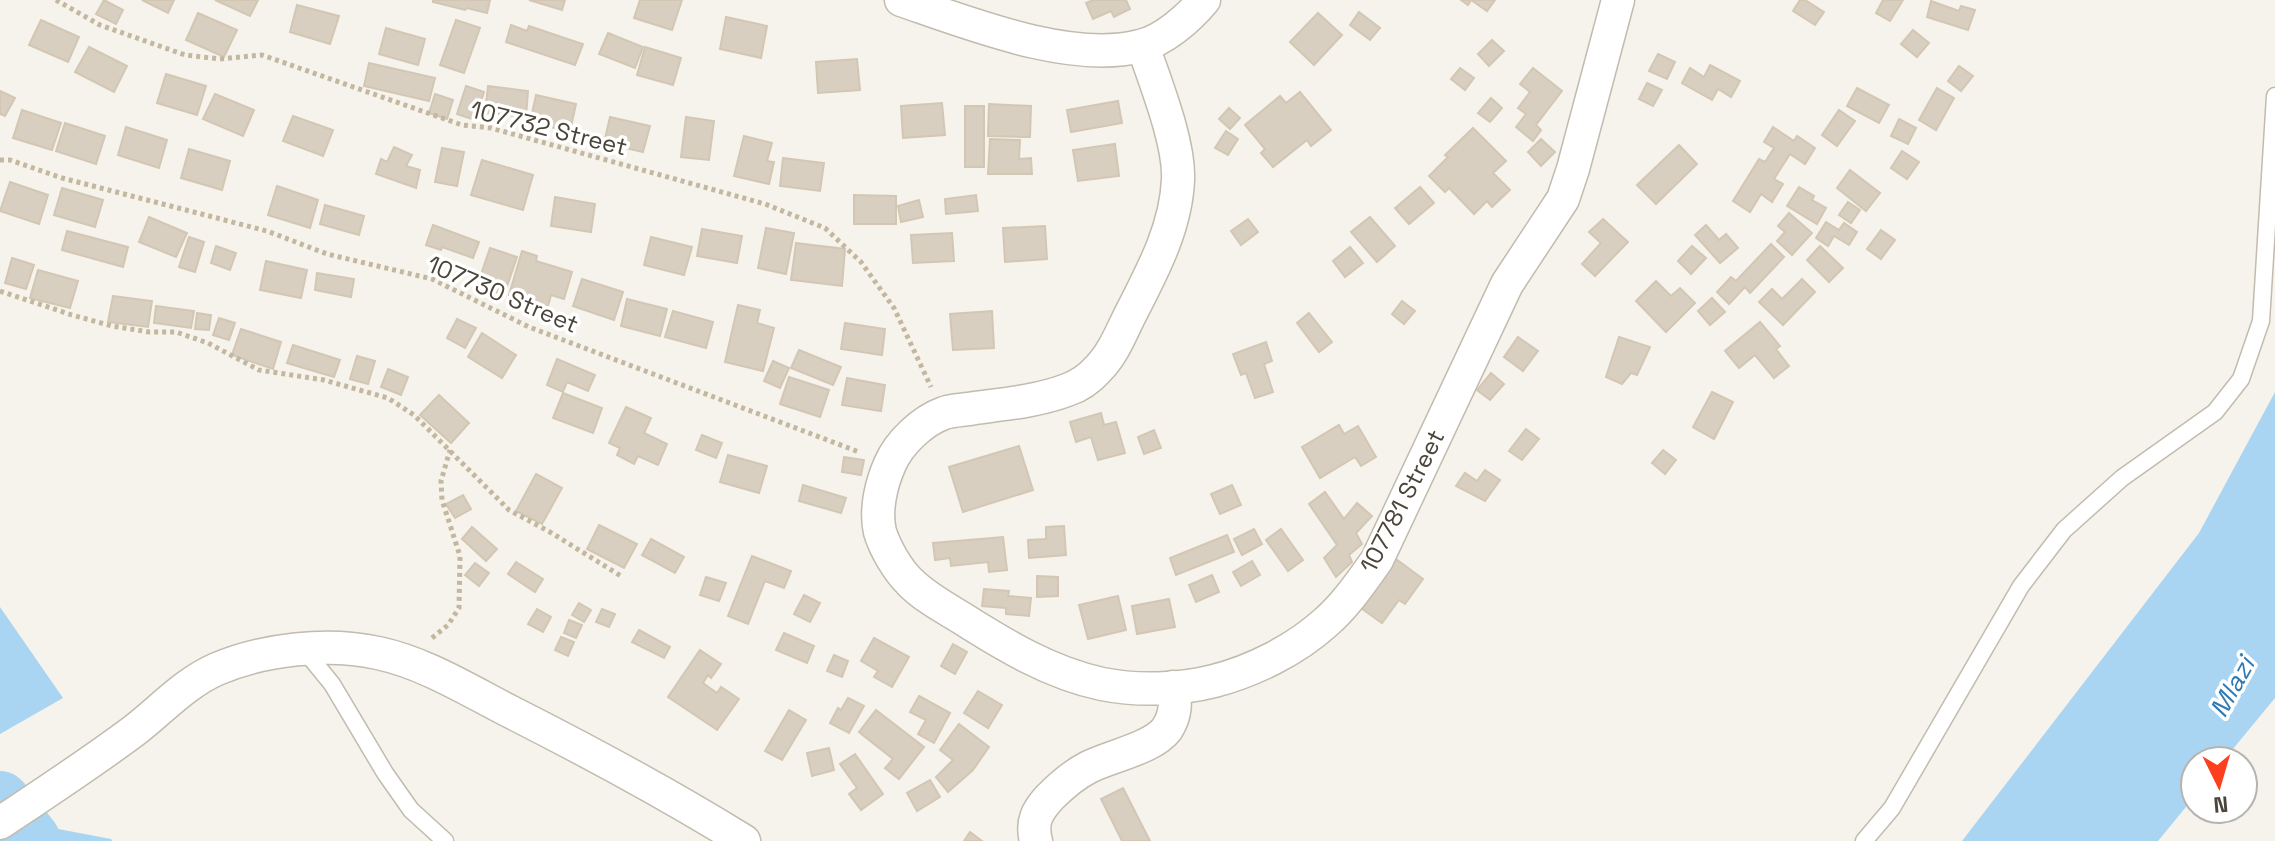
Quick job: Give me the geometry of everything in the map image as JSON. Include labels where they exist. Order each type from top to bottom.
[{"type":"street","points":[[901,0],[976,25],[1100,52],[1143,46],[1195,11],[1204,0]]},
{"type":"street","name":"107781 Street","points":[[1143,46],[1164,112],[1179,177],[1173,219],[1112,351],[1082,383],[1067,390],[1019,402],[944,413],[914,433],[890,463],[878,505],[881,534],[910,582],[1002,644],[1035,660],[1103,684],[1135,688],[1217,681],[1256,667],[1325,624],[1377,560],[1507,284],[1563,199],[1618,0]]},
{"type":"street","points":[[0,823],[94,760],[156,714],[193,681],[238,661],[305,651],[347,649],[406,660],[608,761],[744,841]]},
{"type":"street","points":[[1036,841],[1034,820],[1038,811],[1061,786],[1090,766],[1148,742],[1167,728],[1176,709],[1173,687]]},
{"type":"lane","points":[[1864,841],[1892,808],[2021,586],[2064,530],[2122,478],[2215,412],[2241,379],[2261,321],[2275,96]]},
{"type":"lane","points":[[305,651],[332,684],[411,810],[445,841]]},
{"type":"path","name":"107732 Street","points":[[56,0],[100,25],[185,55],[220,59],[262,55],[462,125],[491,128],[750,200],[825,228],[861,262],[894,308],[944,413]]},
{"type":"path","name":"107730 Street","points":[[0,160],[10,160],[62,178],[267,231],[327,254],[432,279],[529,327],[890,463]]},
{"type":"path","points":[[0,291],[112,326],[149,332],[176,332],[208,343],[259,370],[324,380],[388,398],[414,415],[509,510],[621,576]]},
{"type":"path","points":[[406,660],[448,625],[459,608],[460,556],[442,500],[441,481],[450,450]]},
{"type":"water","points":[[2275,392],[2275,698],[2236,745],[2179,745],[2179,815],[2158,841],[1962,841],[2199,533]]},
{"type":"water","points":[[0,607],[63,698],[0,734]]},
{"type":"water","points":[[37,825],[111,839],[112,841],[20,841]]},
{"type":"building","points":[[104,0],[123,10],[116,24],[96,14]]},
{"type":"building","points":[[142,0],[174,0],[168,13]]},
{"type":"building","points":[[215,0],[258,0],[250,16]]},
{"type":"building","points":[[433,0],[490,0],[487,13]]},
{"type":"building","points":[[529,0],[565,0],[562,10]]},
{"type":"building","points":[[640,0],[682,0],[672,30],[634,18]]},
{"type":"building","points":[[1093,0],[1126,0],[1130,9],[1114,17],[1111,11],[1093,19],[1086,3]]},
{"type":"building","points":[[1471,0],[1495,0],[1487,11]]},
{"type":"building","points":[[1800,0],[1824,12],[1815,25],[1793,11]]},
{"type":"building","points":[[1883,0],[1903,0],[1890,21],[1876,13]]},
{"type":"building","points":[[1931,1],[1959,11],[1961,6],[1975,10],[1968,30],[1927,17]]},
{"type":"building","points":[[297,5],[339,16],[330,44],[290,32]]},
{"type":"building","points":[[1359,12],[1380,28],[1370,40],[1350,25]]},
{"type":"building","points":[[198,13],[237,30],[224,57],[186,40]]},
{"type":"building","points":[[1318,13],[1342,35],[1314,65],[1290,42]]},
{"type":"building","points":[[726,17],[767,26],[761,58],[720,49]]},
{"type":"building","points":[[41,20],[79,37],[68,62],[29,45]]},
{"type":"building","points":[[456,20],[480,28],[464,73],[440,65]]},
{"type":"building","points":[[511,25],[527,31],[529,26],[583,44],[575,65],[506,42]]},
{"type":"building","points":[[386,28],[425,39],[418,65],[379,54]]},
{"type":"building","points":[[1913,30],[1929,43],[1917,57],[1901,44]]},
{"type":"building","points":[[608,33],[643,47],[635,68],[599,54]]},
{"type":"building","points":[[1492,40],[1504,51],[1489,66],[1478,54]]},
{"type":"building","points":[[89,47],[127,66],[114,92],[75,72]]},
{"type":"building","points":[[645,47],[681,58],[673,85],[637,75]]},
{"type":"building","points":[[1658,54],[1675,62],[1667,79],[1649,71]]},
{"type":"building","points":[[857,59],[860,90],[818,93],[816,62]]},
{"type":"building","points":[[369,63],[435,78],[429,101],[364,86]]},
{"type":"building","points":[[1710,65],[1740,81],[1731,97],[1718,89],[1712,100],[1682,83],[1690,68],[1704,77]]},
{"type":"building","points":[[1959,66],[1973,76],[1961,91],[1948,81]]},
{"type":"building","points":[[1460,68],[1474,78],[1465,90],[1451,79]]},
{"type":"building","points":[[1533,68],[1562,91],[1536,125],[1541,130],[1533,141],[1516,127],[1526,114],[1518,108],[1530,92],[1520,84]]},
{"type":"building","points":[[166,74],[206,86],[197,115],[157,103]]},
{"type":"building","points":[[1647,83],[1662,90],[1653,106],[1639,99]]},
{"type":"building","points":[[466,86],[484,92],[475,120],[457,114]]},
{"type":"building","points":[[488,86],[528,91],[526,117],[485,113]]},
{"type":"building","points":[[1857,88],[1889,105],[1879,123],[1847,106]]},
{"type":"building","points":[[1937,88],[1954,98],[1936,130],[1919,120]]},
{"type":"building","points":[[0,91],[15,98],[5,116],[0,114]]},
{"type":"building","points":[[1300,92],[1331,130],[1311,146],[1307,140],[1273,167],[1261,153],[1265,149],[1245,125],[1280,96],[1286,103]]},
{"type":"building","points":[[215,94],[254,110],[243,136],[203,119]]},
{"type":"building","points":[[435,94],[453,100],[447,119],[429,113]]},
{"type":"building","points":[[536,95],[576,104],[570,131],[530,123]]},
{"type":"building","points":[[1491,98],[1502,108],[1490,122],[1478,113]]},
{"type":"building","points":[[1118,101],[1122,123],[1071,132],[1067,110]]},
{"type":"building","points":[[942,103],[945,135],[903,138],[901,106]]},
{"type":"building","points":[[989,104],[1031,106],[1030,137],[988,136]]},
{"type":"building","points":[[965,106],[984,106],[984,167],[965,167]]},
{"type":"building","points":[[1229,108],[1240,118],[1230,129],[1219,119]]},
{"type":"building","points":[[22,110],[61,123],[52,150],[13,138]]},
{"type":"building","points":[[1839,110],[1855,121],[1837,146],[1822,135]]},
{"type":"building","points":[[293,116],[333,130],[323,156],[283,141]]},
{"type":"building","points":[[610,117],[650,126],[643,152],[604,143]]},
{"type":"building","points":[[686,117],[714,121],[709,160],[681,157]]},
{"type":"building","points":[[1899,119],[1916,128],[1908,144],[1891,136]]},
{"type":"building","points":[[65,123],[105,136],[96,164],[56,151]]},
{"type":"building","points":[[126,127],[167,140],[159,168],[118,155]]},
{"type":"building","points":[[1773,127],[1794,141],[1797,136],[1815,148],[1805,164],[1790,154],[1774,179],[1783,184],[1772,202],[1761,194],[1750,212],[1733,201],[1759,159],[1765,162],[1774,148],[1764,142]]},
{"type":"building","points":[[1473,128],[1506,161],[1493,173],[1510,190],[1492,207],[1487,201],[1474,214],[1449,188],[1445,192],[1429,176]]},
{"type":"building","points":[[1226,131],[1238,139],[1228,155],[1215,148]]},
{"type":"building","points":[[744,136],[772,143],[767,161],[774,162],[769,184],[734,176]]},
{"type":"building","points":[[990,139],[1020,140],[1019,159],[1031,158],[1032,174],[988,174]]},
{"type":"building","points":[[1541,139],[1555,152],[1541,166],[1528,152]]},
{"type":"building","points":[[1115,144],[1119,176],[1078,181],[1073,150]]},
{"type":"building","points":[[1679,145],[1697,164],[1656,204],[1637,185]]},
{"type":"building","points":[[394,147],[412,155],[406,166],[420,170],[416,188],[376,174],[381,159],[387,162]]},
{"type":"building","points":[[442,148],[464,152],[457,186],[435,182]]},
{"type":"building","points":[[189,149],[230,161],[222,190],[181,178]]},
{"type":"building","points":[[1902,151],[1919,162],[1907,179],[1891,168]]},
{"type":"building","points":[[783,158],[824,163],[820,191],[780,186]]},
{"type":"building","points":[[482,160],[533,175],[523,210],[471,195]]},
{"type":"building","points":[[1850,170],[1880,193],[1866,211],[1837,188]]},
{"type":"building","points":[[10,182],[48,195],[39,224],[0,211]]},
{"type":"building","points":[[277,186],[318,200],[310,228],[268,215]]},
{"type":"building","points":[[1420,187],[1434,203],[1409,224],[1395,208]]},
{"type":"building","points":[[1799,187],[1826,208],[1817,224],[1787,206]]},
{"type":"building","points":[[62,188],[103,200],[95,227],[54,215]]},
{"type":"building","points":[[854,195],[896,196],[896,224],[854,224]]},
{"type":"building","points":[[976,195],[978,211],[946,214],[945,199]]},
{"type":"building","points":[[555,197],[595,204],[591,232],[551,226]]},
{"type":"building","points":[[919,200],[923,217],[901,222],[898,206]]},
{"type":"building","points":[[1848,202],[1860,210],[1851,223],[1839,215]]},
{"type":"building","points":[[325,205],[364,216],[359,235],[320,224]]},
{"type":"building","points":[[1789,213],[1812,233],[1792,255],[1777,241],[1785,232],[1778,226]]},
{"type":"building","points":[[149,217],[187,233],[176,257],[139,242]]},
{"type":"building","points":[[1370,217],[1395,246],[1377,262],[1351,232]]},
{"type":"building","points":[[1248,219],[1258,232],[1241,245],[1231,231]]},
{"type":"building","points":[[1603,219],[1628,242],[1595,276],[1582,264],[1601,243],[1589,232]]},
{"type":"building","points":[[1826,222],[1839,230],[1844,223],[1857,232],[1849,245],[1834,236],[1828,246],[1816,238]]},
{"type":"building","points":[[433,225],[479,242],[473,258],[426,245]]},
{"type":"building","points":[[1706,225],[1719,240],[1726,234],[1738,248],[1720,263],[1695,235]]},
{"type":"building","points":[[1045,226],[1047,259],[1005,262],[1003,228]]},
{"type":"building","points":[[766,228],[794,233],[786,274],[758,268]]},
{"type":"building","points":[[702,229],[742,236],[737,263],[697,256]]},
{"type":"building","points":[[1881,230],[1895,240],[1881,259],[1867,249]]},
{"type":"building","points":[[67,231],[128,247],[123,267],[62,250]]},
{"type":"building","points":[[952,233],[954,261],[913,263],[911,235]]},
{"type":"building","points":[[189,237],[204,242],[195,272],[179,267]]},
{"type":"building","points":[[651,237],[692,247],[684,275],[644,265]]},
{"type":"building","points":[[796,243],[845,249],[842,286],[791,280]]},
{"type":"building","points":[[1771,244],[1784,257],[1750,293],[1745,287],[1729,304],[1717,292],[1731,277],[1736,281]]},
{"type":"building","points":[[216,246],[236,253],[230,270],[211,263]]},
{"type":"building","points":[[1692,246],[1706,258],[1691,274],[1678,261]]},
{"type":"building","points":[[1820,246],[1843,268],[1829,282],[1807,260]]},
{"type":"building","points":[[1350,247],[1363,263],[1345,277],[1333,261]]},
{"type":"building","points":[[490,248],[517,257],[504,295],[477,286]]},
{"type":"building","points":[[522,251],[537,256],[536,261],[572,272],[564,299],[551,295],[548,306],[509,295]]},
{"type":"building","points":[[12,258],[34,265],[26,289],[5,283]]},
{"type":"building","points":[[266,261],[307,270],[301,298],[260,290]]},
{"type":"building","points":[[38,270],[78,281],[70,308],[30,298]]},
{"type":"building","points":[[317,273],[354,279],[351,297],[315,290]]},
{"type":"building","points":[[582,279],[623,292],[614,320],[573,306]]},
{"type":"building","points":[[1802,279],[1815,292],[1783,325],[1759,302],[1772,289],[1782,299]]},
{"type":"building","points":[[1656,281],[1671,296],[1680,288],[1695,303],[1666,332],[1636,301]]},
{"type":"building","points":[[113,296],[152,301],[148,327],[108,322]]},
{"type":"building","points":[[1712,298],[1725,312],[1710,325],[1698,311]]},
{"type":"building","points":[[627,299],[667,309],[660,336],[621,326]]},
{"type":"building","points":[[1402,301],[1415,311],[1404,324],[1392,314]]},
{"type":"building","points":[[738,305],[760,310],[757,323],[774,328],[763,371],[725,362]]},
{"type":"building","points":[[156,306],[194,311],[191,328],[154,323]]},
{"type":"building","points":[[673,311],[713,322],[706,348],[665,337]]},
{"type":"building","points":[[992,311],[994,348],[953,350],[950,314]]},
{"type":"building","points":[[197,313],[211,315],[209,330],[195,329]]},
{"type":"building","points":[[1309,313],[1332,342],[1319,352],[1297,323]]},
{"type":"building","points":[[219,318],[235,323],[229,340],[213,335]]},
{"type":"building","points":[[457,319],[476,328],[465,348],[447,338]]},
{"type":"building","points":[[1760,322],[1780,346],[1776,349],[1789,366],[1774,378],[1755,355],[1739,368],[1725,351]]},
{"type":"building","points":[[845,323],[885,329],[882,355],[841,349]]},
{"type":"building","points":[[241,329],[281,342],[273,369],[232,355]]},
{"type":"building","points":[[482,333],[516,355],[502,378],[468,357]]},
{"type":"building","points":[[1518,337],[1538,351],[1523,371],[1504,357]]},
{"type":"building","points":[[1619,337],[1650,347],[1637,375],[1631,373],[1622,384],[1606,377]]},
{"type":"building","points":[[1266,342],[1272,361],[1264,364],[1273,392],[1255,398],[1246,373],[1241,375],[1233,354]]},
{"type":"building","points":[[293,345],[340,360],[334,377],[287,363]]},
{"type":"building","points":[[799,350],[841,367],[833,385],[791,368]]},
{"type":"building","points":[[357,356],[375,361],[368,384],[350,379]]},
{"type":"building","points":[[557,359],[595,375],[588,391],[567,382],[563,392],[547,385]]},
{"type":"building","points":[[773,361],[789,368],[780,388],[764,381]]},
{"type":"building","points":[[388,369],[408,377],[401,395],[381,387]]},
{"type":"building","points":[[1491,373],[1504,384],[1490,400],[1477,390]]},
{"type":"building","points":[[789,377],[829,390],[820,417],[780,404]]},
{"type":"building","points":[[847,378],[885,385],[881,411],[842,405]]},
{"type":"building","points":[[1712,392],[1733,402],[1714,439],[1693,427]]},
{"type":"building","points":[[563,393],[602,408],[593,433],[553,418]]},
{"type":"building","points":[[439,395],[469,423],[451,443],[420,415]]},
{"type":"building","points":[[626,407],[651,418],[644,433],[667,444],[658,465],[638,456],[634,464],[617,455],[620,448],[609,443]]},
{"type":"building","points":[[1101,413],[1104,425],[1116,422],[1125,453],[1098,460],[1091,437],[1076,442],[1070,422]]},
{"type":"building","points":[[1339,425],[1344,434],[1358,426],[1376,457],[1361,466],[1355,457],[1320,478],[1302,447]]},
{"type":"building","points":[[1526,429],[1539,439],[1522,460],[1509,451]]},
{"type":"building","points":[[1154,430],[1161,448],[1144,454],[1138,437]]},
{"type":"building","points":[[702,435],[722,443],[716,458],[696,450]]},
{"type":"building","points":[[1019,446],[1033,490],[963,512],[949,467]]},
{"type":"building","points":[[1663,450],[1676,460],[1665,474],[1652,463]]},
{"type":"building","points":[[728,455],[767,466],[759,493],[720,482]]},
{"type":"building","points":[[844,457],[864,460],[861,475],[842,472]]},
{"type":"building","points":[[1485,470],[1500,480],[1485,501],[1456,486],[1465,473],[1477,481]]},
{"type":"building","points":[[536,474],[562,488],[542,524],[516,511]]},
{"type":"building","points":[[803,485],[846,498],[841,513],[799,501]]},
{"type":"building","points":[[1232,485],[1241,505],[1220,514],[1211,494]]},
{"type":"building","points":[[1325,492],[1344,519],[1357,503],[1372,516],[1356,533],[1362,544],[1349,555],[1352,562],[1336,577],[1324,558],[1337,545],[1309,504]]},
{"type":"building","points":[[463,495],[471,509],[455,518],[446,504]]},
{"type":"building","points":[[599,525],[637,544],[624,568],[587,549]]},
{"type":"building","points":[[1064,526],[1066,555],[1029,558],[1028,540],[1046,539],[1046,527]]},
{"type":"building","points":[[472,527],[497,549],[486,561],[462,539]]},
{"type":"building","points":[[1254,529],[1262,544],[1242,555],[1234,539]]},
{"type":"building","points":[[1281,529],[1303,560],[1288,571],[1266,540]]},
{"type":"building","points":[[1227,535],[1234,552],[1176,575],[1170,558]]},
{"type":"building","points":[[1003,537],[1007,570],[989,572],[988,562],[951,566],[950,558],[935,560],[933,543]]},
{"type":"building","points":[[651,539],[684,557],[675,573],[642,555]]},
{"type":"building","points":[[752,556],[791,571],[784,588],[765,581],[748,624],[728,616]]},
{"type":"building","points":[[1396,559],[1423,579],[1405,604],[1399,600],[1382,623],[1361,608]]},
{"type":"building","points":[[1252,561],[1260,575],[1241,586],[1233,572]]},
{"type":"building","points":[[516,562],[543,579],[535,592],[508,574]]},
{"type":"building","points":[[475,563],[489,573],[479,586],[465,575]]},
{"type":"building","points":[[1212,575],[1219,592],[1196,602],[1189,585]]},
{"type":"building","points":[[1037,576],[1058,577],[1058,596],[1037,597]]},
{"type":"building","points":[[706,577],[726,583],[719,601],[700,595]]},
{"type":"building","points":[[984,589],[1009,591],[1008,596],[1031,598],[1029,616],[1006,614],[1006,608],[982,606]]},
{"type":"building","points":[[804,595],[820,603],[810,622],[794,614]]},
{"type":"building","points":[[1118,596],[1126,630],[1088,639],[1079,605]]},
{"type":"building","points":[[1169,599],[1175,627],[1137,634],[1132,606]]},
{"type":"building","points":[[579,603],[591,610],[584,622],[572,615]]},
{"type":"building","points":[[537,609],[551,617],[543,632],[528,624]]},
{"type":"building","points":[[602,609],[615,614],[609,627],[596,622]]},
{"type":"building","points":[[569,620],[582,625],[576,638],[564,633]]},
{"type":"building","points":[[639,630],[670,647],[664,658],[632,642]]},
{"type":"building","points":[[784,633],[814,646],[807,663],[776,650]]},
{"type":"building","points":[[561,637],[574,642],[568,656],[555,650]]},
{"type":"building","points":[[874,638],[909,657],[892,687],[874,677],[878,671],[861,661]]},
{"type":"building","points":[[953,644],[967,652],[955,674],[941,666]]},
{"type":"building","points":[[700,650],[721,664],[703,683],[717,693],[721,687],[739,699],[717,730],[668,697]]},
{"type":"building","points":[[834,655],[848,661],[842,677],[827,671]]},
{"type":"building","points":[[978,691],[1002,705],[988,728],[964,713]]},
{"type":"building","points":[[919,696],[950,713],[934,743],[918,734],[926,720],[910,712]]},
{"type":"building","points":[[848,698],[864,706],[849,733],[830,723]]},
{"type":"building","points":[[789,710],[806,720],[782,760],[765,751]]},
{"type":"building","points":[[876,710],[924,747],[899,779],[885,768],[893,759],[859,732]]},
{"type":"building","points":[[959,724],[989,747],[973,770],[948,792],[936,777],[953,760],[940,750]]},
{"type":"building","points":[[829,748],[834,770],[812,776],[807,753]]},
{"type":"building","points":[[855,754],[883,794],[861,810],[849,794],[857,788],[840,764]]},
{"type":"building","points":[[930,780],[940,797],[917,811],[907,793]]},
{"type":"building","points":[[1123,788],[1150,841],[1122,841],[1101,799]]},
{"type":"building","points":[[970,832],[982,841],[964,841]]},
{"type":"waterway","name":"Mlazi","points":[[0,801],[31,841]]}]
